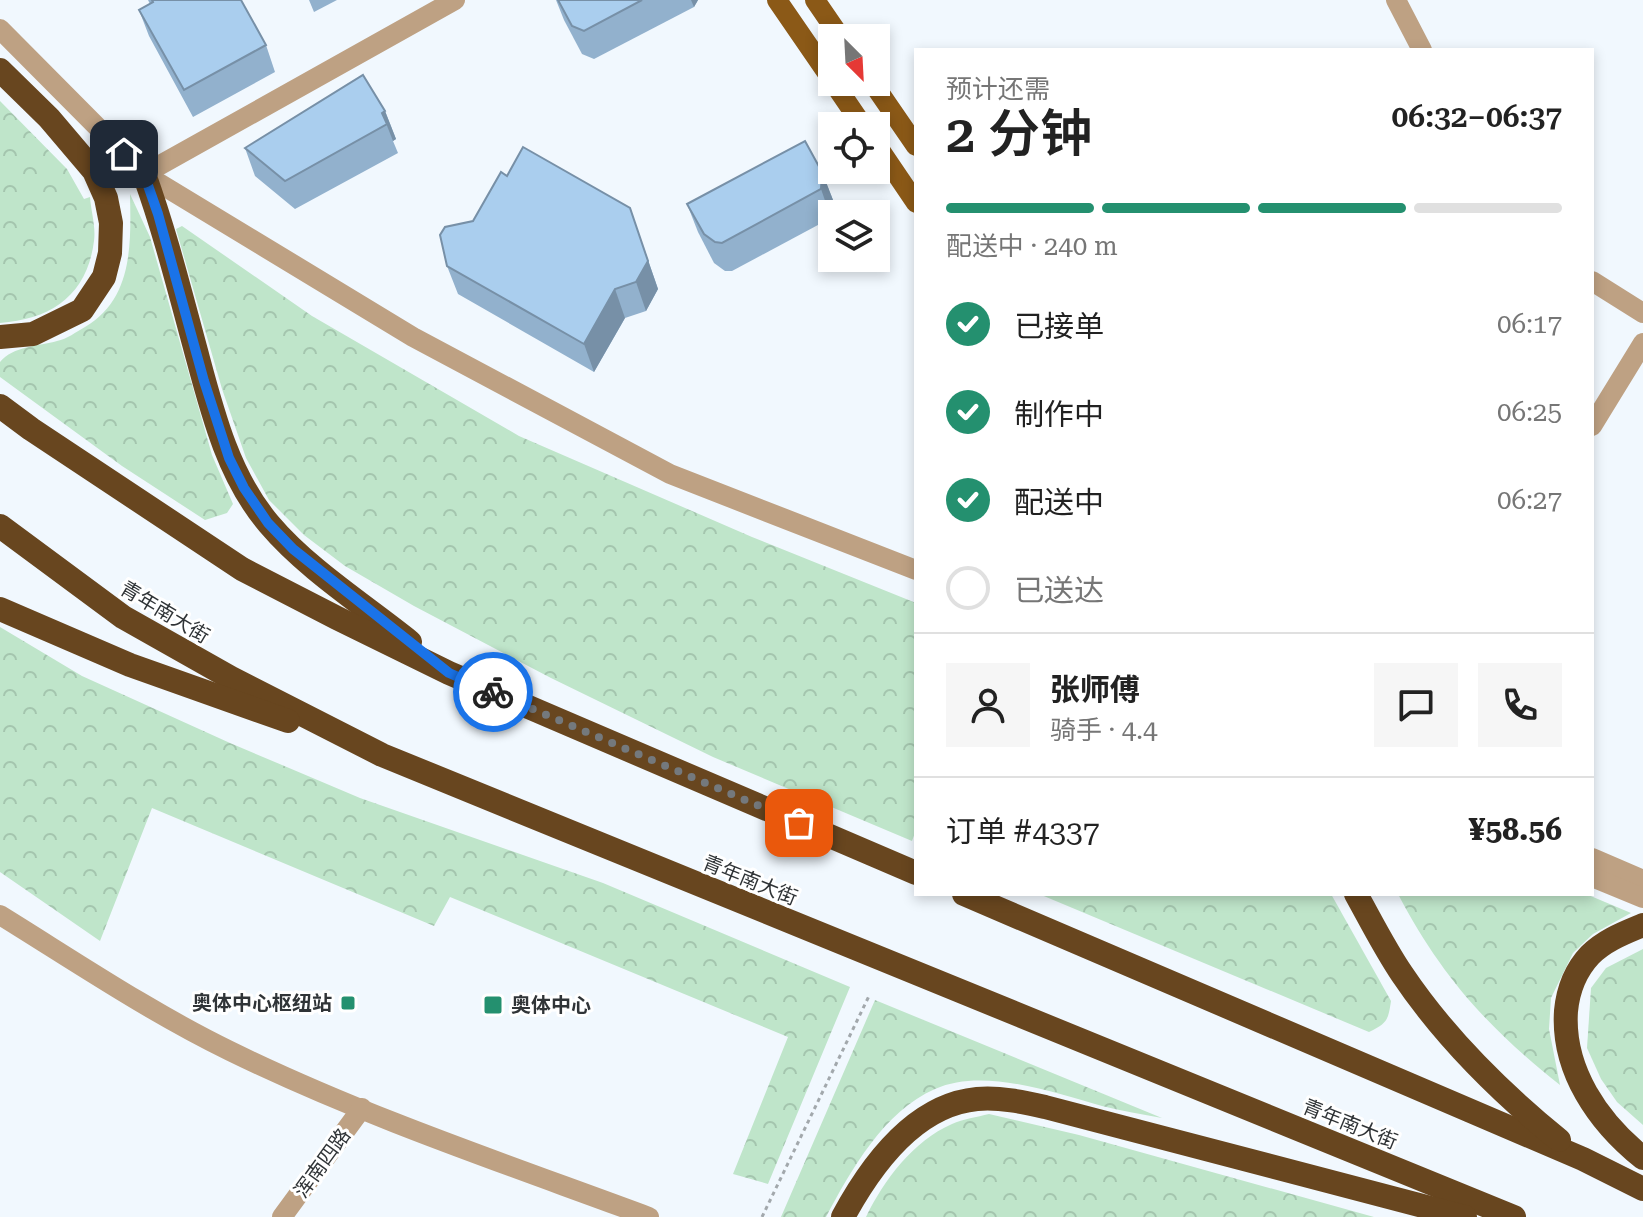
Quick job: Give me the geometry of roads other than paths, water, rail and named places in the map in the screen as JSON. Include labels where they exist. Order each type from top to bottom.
[{"type":"highway","points":[[0,70],[49,118],[94,171],[106,198],[111,223],[110,253],[104,277],[82,310],[33,334],[0,337]]},
{"type":"highway","points":[[144,174],[224,445],[244,488],[268,523],[293,549],[449,673]]},
{"type":"highway","points":[[0,406],[242,569],[449,673],[914,872]]},
{"type":"highway","name":"青年南大街","points":[[0,526],[123,617],[231,678],[382,755],[1514,1217]]},
{"type":"highway","points":[[0,609],[130,665],[382,755]]},
{"type":"highway","points":[[969,896],[1583,1159],[1643,1189]]},
{"type":"highway","points":[[1360,899],[1402,974],[1439,1024],[1503,1091],[1583,1159]]},
{"type":"highway","points":[[1643,925],[1607,941],[1578,970],[1569,993],[1565,1024],[1572,1064],[1583,1089],[1605,1119],[1643,1158]]},
{"type":"highway","points":[[843,1217],[874,1169],[910,1129],[954,1104],[978,1099],[1013,1100],[1045,1107],[1465,1217]]},
{"type":"main road","points":[[777,0],[818,59]]},
{"type":"main road","points":[[815,0],[831,24]]},
{"type":"main road","points":[[882,96],[914,143]]},
{"type":"main road","points":[[890,165],[914,200]]},
{"type":"street","points":[[144,174],[455,0]]},
{"type":"street","points":[[1396,0],[1421,48]]},
{"type":"street","points":[[0,29],[144,174],[413,337],[670,474],[914,569]]},
{"type":"street","points":[[1594,282],[1643,313]]},
{"type":"street","points":[[1594,423],[1643,343]]},
{"type":"street","points":[[1594,859],[1643,880]]},
{"type":"street","points":[[1594,878],[1643,898]]},
{"type":"street","points":[[0,915],[163,1015],[231,1051],[362,1108],[649,1217]]},
{"type":"street","name":"浑南四路","points":[[282,1217],[362,1108]]},
{"type":"place","name":"奥体中心枢纽站","points":[[348,1003]]},
{"type":"place","name":"奥体中心","points":[[493,1005]]}]
